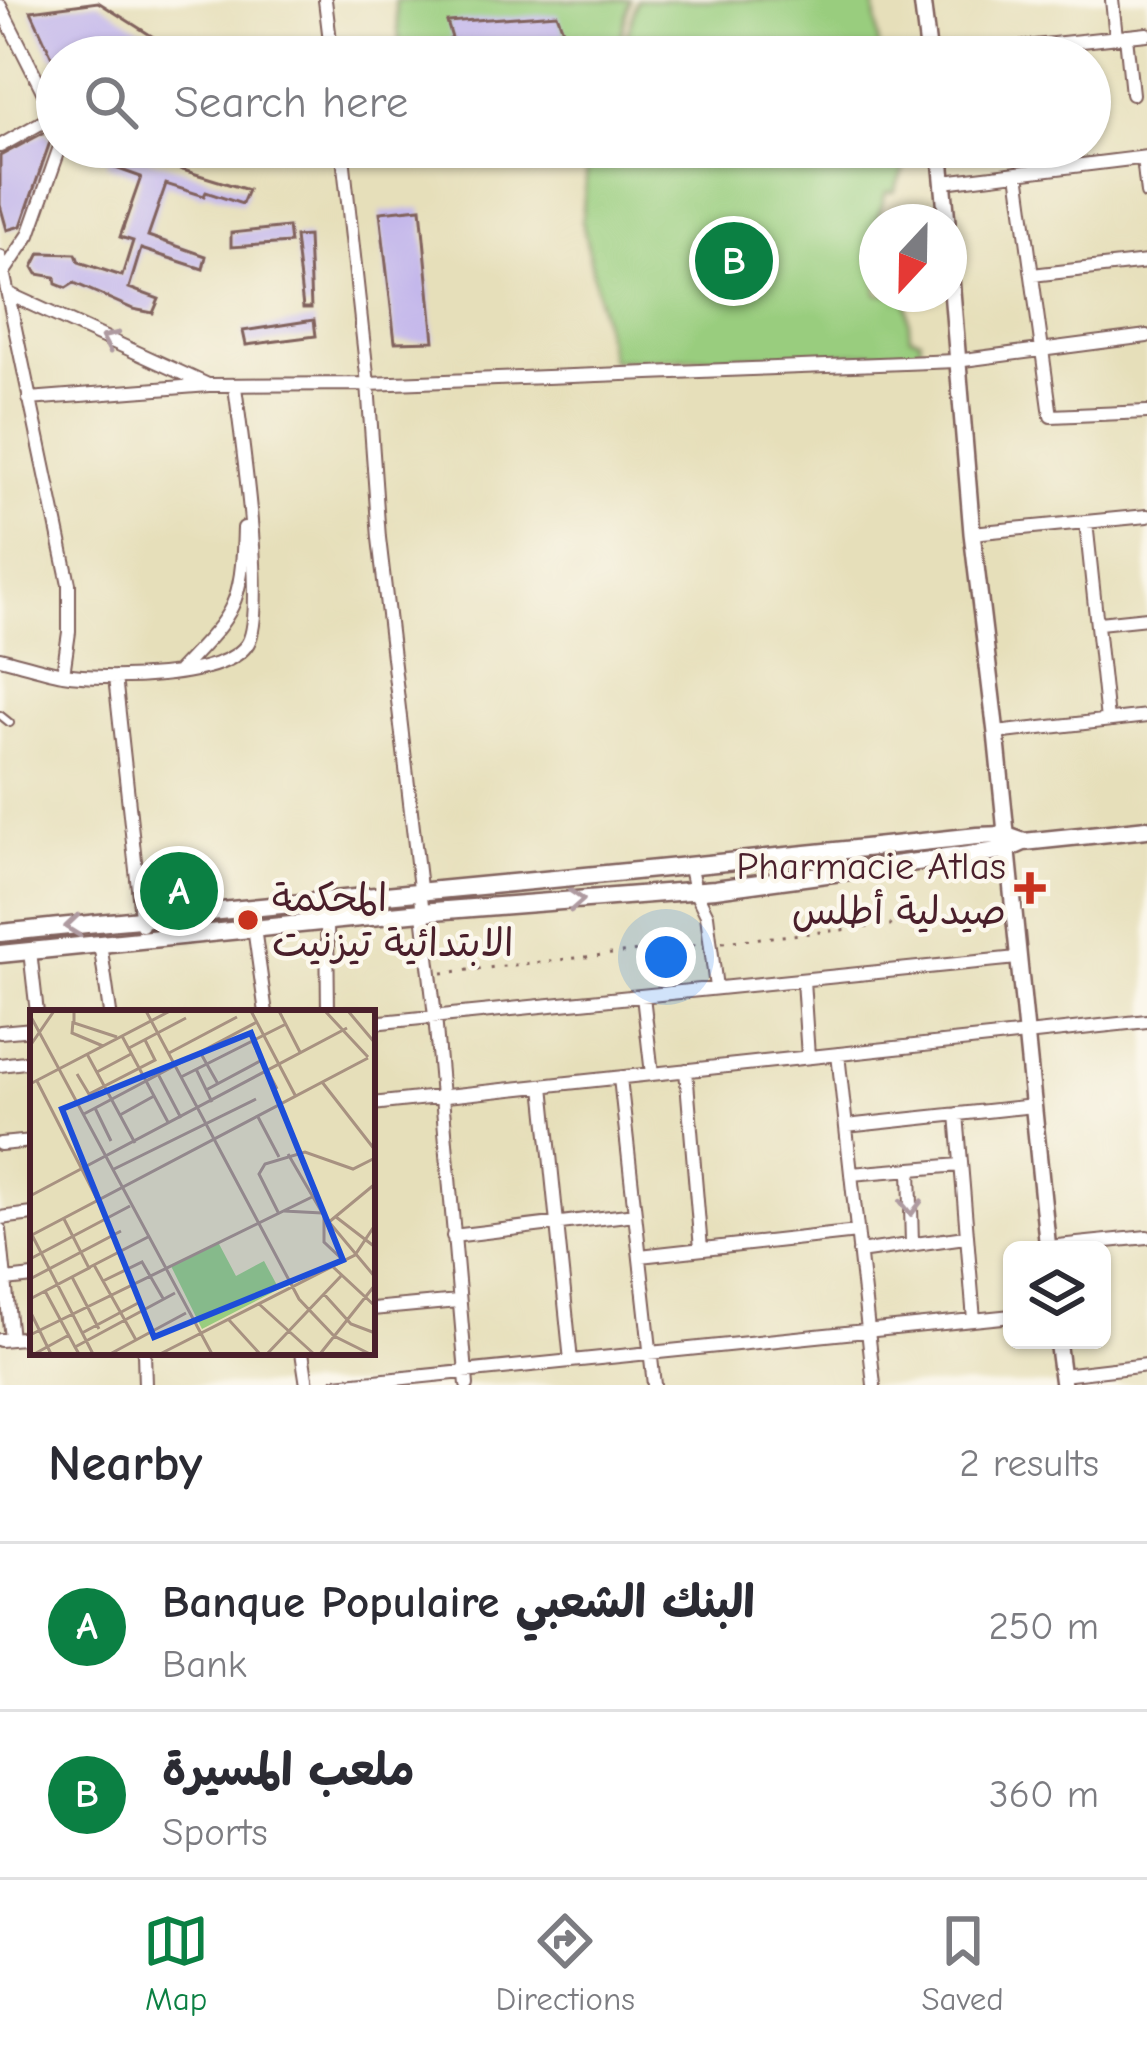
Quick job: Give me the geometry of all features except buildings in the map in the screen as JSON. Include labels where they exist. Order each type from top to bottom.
[{"type":"main road","points":[[0,933],[418,890],[1147,830]]},
{"type":"main road","points":[[0,954],[421,911],[715,889],[1005,843]]},
{"type":"street","points":[[326,0],[330,36]]},
{"type":"street","points":[[922,0],[927,36]]},
{"type":"street","points":[[1112,0],[1132,94]]},
{"type":"street","points":[[0,6],[36,77]]},
{"type":"street","points":[[1111,37],[1147,34]]},
{"type":"street","points":[[0,146],[36,127]]},
{"type":"street","points":[[1111,162],[1145,158],[1147,193]]},
{"type":"street","points":[[53,168],[29,236],[2,264],[69,584],[63,674]]},
{"type":"street","points":[[344,168],[379,538],[435,1016],[467,1378]]},
{"type":"street","points":[[942,168],[946,204]]},
{"type":"street","points":[[944,182],[1060,168]]},
{"type":"street","points":[[1018,173],[1052,418],[1147,412]]},
{"type":"street","points":[[1032,275],[1147,262]]},
{"type":"street","points":[[9,294],[209,385]]},
{"type":"street","points":[[953,312],[1047,1241]]},
{"type":"street","points":[[29,399],[209,385],[368,384],[956,361],[1147,336]]},
{"type":"street","points":[[0,658],[63,674],[115,677],[178,672],[220,663],[241,651],[253,628],[246,596],[251,516],[235,387]]},
{"type":"street","points":[[972,533],[1147,515]]},
{"type":"street","points":[[1086,522],[1107,720]]},
{"type":"street","points":[[178,672],[246,596]]},
{"type":"street","points":[[1099,623],[1147,618]]},
{"type":"street","points":[[115,677],[144,938]]},
{"type":"street","points":[[996,733],[1147,716]]},
{"type":"street","points":[[707,915],[715,889],[712,866]]},
{"type":"street","points":[[690,868],[707,915],[716,988]]},
{"type":"street","points":[[327,920],[328,1010]]},
{"type":"street","points":[[254,928],[266,1010]]},
{"type":"street","points":[[100,943],[110,1010]]},
{"type":"street","points":[[30,951],[37,1010]]},
{"type":"street","points":[[375,1023],[1017,958]]},
{"type":"street","points":[[803,980],[808,1058]]},
{"type":"street","points":[[643,996],[652,1074]]},
{"type":"street","points":[[375,1104],[1147,1021]]},
{"type":"street","points":[[0,1032],[30,1029]]},
{"type":"street","points":[[838,1054],[874,1385]]},
{"type":"street","points":[[0,1065],[30,1061]]},
{"type":"street","points":[[686,1070],[701,1249]]},
{"type":"street","points":[[620,1078],[654,1385]]},
{"type":"street","points":[[543,1086],[571,1361]]},
{"type":"street","points":[[846,1126],[1034,1106]]},
{"type":"street","points":[[957,1114],[974,1320]]},
{"type":"street","points":[[0,1144],[30,1141]]},
{"type":"street","points":[[851,1174],[960,1165]]},
{"type":"street","points":[[910,1169],[912,1244]]},
{"type":"street","points":[[0,1218],[30,1214]]},
{"type":"street","points":[[453,1236],[635,1214]]},
{"type":"street","points":[[0,1230],[6,1280],[5,1340]]},
{"type":"street","points":[[640,1256],[857,1232]]},
{"type":"street","points":[[859,1252],[965,1237]]},
{"type":"street","points":[[1111,1241],[1147,1237]]},
{"type":"street","points":[[6,1280],[30,1277]]},
{"type":"street","points":[[375,1309],[458,1301]]},
{"type":"street","points":[[336,1385],[467,1378],[571,1361],[1003,1317]]},
{"type":"street","points":[[1058,1349],[1062,1380],[1147,1365]]},
{"type":"street","points":[[143,1355],[145,1385]]},
{"type":"street","points":[[302,1355],[307,1385]]},
{"type":"lane","points":[[0,715],[10,723]]},
{"type":"green space","points":[[395,0],[630,0],[621,36],[399,36]]},
{"type":"green space","points":[[637,0],[874,0],[878,36],[627,36]]},
{"type":"green space","points":[[587,168],[903,168],[894,192],[886,192],[882,204],[859,204],[859,312],[908,312],[910,336],[920,339],[921,352],[611,360],[582,220]]},
{"type":"place","name":"ملعب المسيرة","points":[[734,261]]},
{"type":"place","name":"Pharmacie Atlas صيدلية أطلس","points":[[1030,888]]},
{"type":"place","name":"Banque Populaire البنك الشعبي","points":[[179,891]]},
{"type":"place","name":"المحكمة الابتدائية تيزنيت","points":[[248,920]]}]
